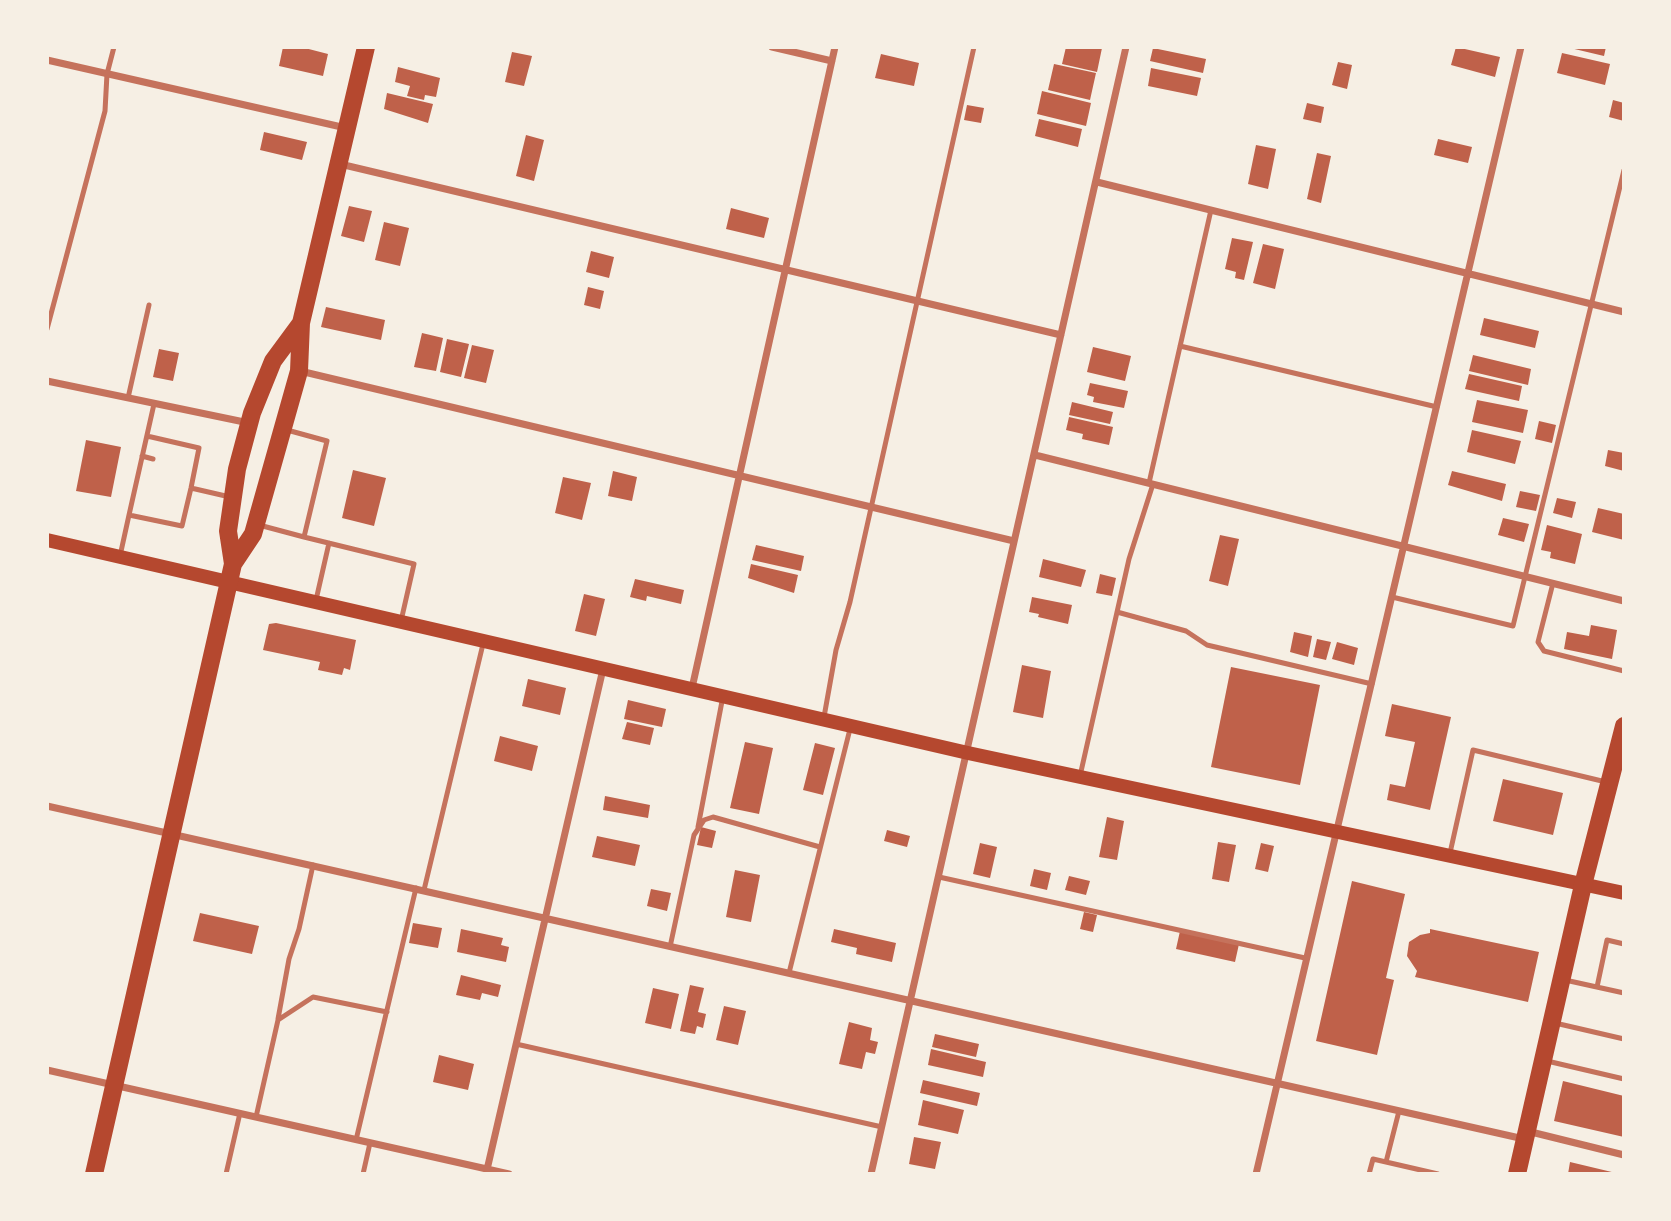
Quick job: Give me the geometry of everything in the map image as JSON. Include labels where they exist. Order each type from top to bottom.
[{"type":"main road","points":[[231,572],[253,534],[299,370],[301,323],[366,47]]},
{"type":"main road","points":[[94,1174],[231,572],[228,531],[250,423],[273,361],[301,323]]},
{"type":"main road","points":[[47,540],[120,556],[231,572],[316,600],[603,669],[1080,777],[1624,893]]},
{"type":"main road","points":[[1517,1174],[1583,885],[1624,726]]},
{"type":"street","points":[[772,47],[832,61]]},
{"type":"street","points":[[692,689],[835,47]]},
{"type":"street","points":[[871,1174],[1126,47]]},
{"type":"street","points":[[1256,1174],[1332,838],[1338,832],[1521,47]]},
{"type":"street","points":[[47,60],[347,128]]},
{"type":"street","points":[[340,164],[1061,335]]},
{"type":"street","points":[[1097,182],[1624,312]]},
{"type":"street","points":[[299,370],[1014,541]]},
{"type":"street","points":[[47,381],[250,423]]},
{"type":"street","points":[[1035,455],[1624,601]]},
{"type":"street","points":[[487,1171],[603,669]]},
{"type":"street","points":[[47,806],[1276,1085],[1624,1155]]},
{"type":"street","points":[[47,1070],[509,1174]]},
{"type":"lane","points":[[47,329],[105,111],[107,74],[114,47]]},
{"type":"lane","points":[[824,719],[836,650],[852,590],[974,47]]},
{"type":"lane","points":[[1392,597],[1513,626],[1624,170]]},
{"type":"lane","points":[[1080,777],[1129,559],[1151,483],[1211,209]]},
{"type":"lane","points":[[128,398],[149,305]]},
{"type":"lane","points":[[1180,346],[1437,407]]},
{"type":"lane","points":[[120,556],[155,404]]},
{"type":"lane","points":[[283,429],[327,441],[304,537]]},
{"type":"lane","points":[[129,515],[182,526],[191,488],[199,447],[147,436]]},
{"type":"lane","points":[[142,456],[153,459]]},
{"type":"lane","points":[[191,488],[233,498]]},
{"type":"lane","points":[[134,494],[144,496]]},
{"type":"lane","points":[[256,524],[414,564],[401,621]]},
{"type":"lane","points":[[316,600],[329,543]]},
{"type":"lane","points":[[1553,583],[1538,642],[1545,651],[1624,671]]},
{"type":"lane","points":[[1117,612],[1185,631],[1208,645],[1372,684]]},
{"type":"lane","points":[[356,1140],[484,640]]},
{"type":"lane","points":[[670,947],[698,827],[723,696]]},
{"type":"lane","points":[[789,973],[851,726]]},
{"type":"lane","points":[[1449,856],[1473,750],[1609,783]]},
{"type":"lane","points":[[698,827],[713,817],[820,847]]},
{"type":"lane","points":[[256,1117],[289,959],[299,929],[313,865]]},
{"type":"lane","points":[[939,877],[1305,958]]},
{"type":"lane","points":[[1597,987],[1607,940],[1624,944]]},
{"type":"lane","points":[[1562,979],[1624,993]]},
{"type":"lane","points":[[278,1020],[313,997],[387,1012]]},
{"type":"lane","points":[[1552,1023],[1624,1039]]},
{"type":"lane","points":[[516,1044],[882,1127]]},
{"type":"lane","points":[[1544,1061],[1624,1079]]},
{"type":"lane","points":[[1386,1162],[1399,1111]]},
{"type":"lane","points":[[226,1174],[240,1113]]},
{"type":"lane","points":[[363,1174],[370,1143]]},
{"type":"lane","points":[[1369,1174],[1373,1159],[1438,1174]]},
{"type":"building","points":[[283,47],[301,47],[328,54],[323,76],[279,66]]},
{"type":"building","points":[[1066,47],[1102,48],[1097,72],[1062,64]]},
{"type":"building","points":[[1456,47],[1500,57],[1495,77],[1451,65]]},
{"type":"building","points":[[1566,47],[1606,47],[1604,56]]},
{"type":"building","points":[[1153,48],[1206,59],[1203,73],[1150,61]]},
{"type":"building","points":[[512,52],[532,56],[524,86],[505,82]]},
{"type":"building","points":[[1562,53],[1610,64],[1605,85],[1557,73]]},
{"type":"building","points":[[881,54],[919,63],[914,86],[875,78]]},
{"type":"building","points":[[1338,62],[1352,65],[1347,89],[1332,85]]},
{"type":"building","points":[[1054,64],[1096,73],[1090,100],[1048,90]]},
{"type":"building","points":[[398,67],[440,78],[436,97],[425,95],[424,100],[407,96],[410,86],[395,82]]},
{"type":"building","points":[[1151,68],[1201,78],[1197,96],[1148,86]]},
{"type":"building","points":[[1042,91],[1091,103],[1086,126],[1037,114]]},
{"type":"building","points":[[387,93],[433,104],[428,123],[384,109]]},
{"type":"building","points":[[1613,100],[1624,103],[1624,121],[1609,117]]},
{"type":"building","points":[[1307,103],[1324,107],[1321,123],[1303,119]]},
{"type":"building","points":[[967,105],[984,108],[981,123],[964,120]]},
{"type":"building","points":[[1039,119],[1082,129],[1078,147],[1035,136]]},
{"type":"building","points":[[264,132],[307,142],[302,160],[260,150]]},
{"type":"building","points":[[526,135],[544,140],[534,181],[516,176]]},
{"type":"building","points":[[1438,139],[1472,147],[1468,163],[1434,155]]},
{"type":"building","points":[[1256,145],[1276,149],[1268,189],[1248,184]]},
{"type":"building","points":[[1317,153],[1331,156],[1321,203],[1307,199]]},
{"type":"building","points":[[349,206],[372,211],[364,242],[341,236]]},
{"type":"building","points":[[731,208],[769,218],[764,238],[726,229]]},
{"type":"building","points":[[384,222],[409,228],[400,266],[375,260]]},
{"type":"building","points":[[1232,238],[1253,242],[1244,280],[1235,278],[1236,272],[1225,269]]},
{"type":"building","points":[[1263,244],[1284,249],[1275,289],[1253,283]]},
{"type":"building","points":[[591,251],[614,257],[609,278],[586,272]]},
{"type":"building","points":[[588,287],[604,291],[600,309],[584,305]]},
{"type":"building","points":[[326,307],[385,320],[381,340],[321,327]]},
{"type":"building","points":[[1484,318],[1539,331],[1535,348],[1480,335]]},
{"type":"building","points":[[422,333],[443,338],[436,371],[414,367]]},
{"type":"building","points":[[447,339],[469,344],[461,377],[440,372]]},
{"type":"building","points":[[472,345],[494,350],[486,383],[464,378]]},
{"type":"building","points":[[1093,347],[1131,356],[1125,381],[1087,372]]},
{"type":"building","points":[[159,349],[179,353],[173,381],[153,377]]},
{"type":"building","points":[[1473,355],[1531,369],[1528,385],[1469,371]]},
{"type":"building","points":[[1469,374],[1522,386],[1519,401],[1465,389]]},
{"type":"building","points":[[1090,383],[1128,391],[1124,408],[1093,402],[1094,397],[1087,395]]},
{"type":"building","points":[[1477,400],[1528,410],[1523,433],[1472,422]]},
{"type":"building","points":[[1072,402],[1113,412],[1110,424],[1069,415]]},
{"type":"building","points":[[1069,417],[1113,427],[1109,445],[1082,439],[1083,434],[1066,430]]},
{"type":"building","points":[[1539,421],[1556,425],[1552,443],[1535,439]]},
{"type":"building","points":[[1472,430],[1521,441],[1515,464],[1467,452]]},
{"type":"building","points":[[86,440],[121,447],[111,497],[76,491]]},
{"type":"building","points":[[1608,450],[1624,453],[1624,471],[1605,466]]},
{"type":"building","points":[[353,470],[386,478],[374,526],[342,518]]},
{"type":"building","points":[[613,471],[637,477],[632,501],[608,496]]},
{"type":"building","points":[[1452,471],[1506,484],[1502,501],[1448,485]]},
{"type":"building","points":[[563,477],[591,483],[582,520],[555,513]]},
{"type":"building","points":[[1520,491],[1540,495],[1536,511],[1516,507]]},
{"type":"building","points":[[1557,498],[1576,502],[1572,518],[1553,513]]},
{"type":"building","points":[[1598,508],[1624,514],[1624,540],[1592,532]]},
{"type":"building","points":[[1503,518],[1529,524],[1524,542],[1498,535]]},
{"type":"building","points":[[1547,525],[1582,534],[1575,564],[1550,558],[1551,552],[1541,550]]},
{"type":"building","points":[[1220,535],[1239,539],[1228,586],[1209,581]]},
{"type":"building","points":[[756,545],[804,556],[801,571],[752,560]]},
{"type":"building","points":[[1043,559],[1086,570],[1081,587],[1039,577]]},
{"type":"building","points":[[751,564],[798,575],[794,593],[748,578]]},
{"type":"building","points":[[1100,574],[1116,578],[1112,596],[1096,593]]},
{"type":"building","points":[[635,579],[684,590],[681,604],[647,596],[646,601],[630,597]]},
{"type":"building","points":[[584,594],[605,599],[596,636],[575,631]]},
{"type":"building","points":[[1032,597],[1072,605],[1068,624],[1038,617],[1039,614],[1029,612]]},
{"type":"building","points":[[276,623],[356,640],[350,670],[344,668],[342,675],[318,670],[320,662],[263,650],[269,624]]},
{"type":"building","points":[[1591,625],[1617,630],[1612,659],[1564,649],[1567,632],[1589,636]]},
{"type":"building","points":[[1294,632],[1312,636],[1308,657],[1290,652]]},
{"type":"building","points":[[1317,639],[1331,642],[1326,660],[1313,657]]},
{"type":"building","points":[[1337,642],[1358,648],[1354,665],[1332,659]]},
{"type":"building","points":[[1022,665],[1051,671],[1043,718],[1013,712]]},
{"type":"building","points":[[1231,667],[1320,685],[1300,785],[1211,767]]},
{"type":"building","points":[[528,679],[566,688],[560,715],[522,706]]},
{"type":"building","points":[[628,700],[666,709],[662,727],[624,719]]},
{"type":"building","points":[[1392,704],[1451,717],[1430,810],[1387,800],[1390,784],[1405,787],[1415,742],[1385,736]]},
{"type":"building","points":[[627,722],[654,728],[650,745],[622,739]]},
{"type":"building","points":[[500,736],[538,746],[532,771],[494,761]]},
{"type":"building","points":[[745,742],[773,748],[759,814],[730,808]]},
{"type":"building","points":[[815,743],[835,748],[823,795],[803,790]]},
{"type":"building","points":[[1503,779],[1563,793],[1553,835],[1493,821]]},
{"type":"building","points":[[605,796],[650,805],[648,818],[603,810]]},
{"type":"building","points":[[1107,817],[1124,821],[1117,860],[1099,857]]},
{"type":"building","points":[[701,827],[716,831],[712,848],[697,845]]},
{"type":"building","points":[[887,830],[910,836],[907,847],[884,841]]},
{"type":"building","points":[[597,836],[640,845],[635,866],[592,857]]},
{"type":"building","points":[[1218,842],[1236,845],[1229,882],[1212,879]]},
{"type":"building","points":[[980,843],[997,847],[990,878],[973,874]]},
{"type":"building","points":[[1261,843],[1274,846],[1268,872],[1255,869]]},
{"type":"building","points":[[1034,869],[1051,873],[1047,890],[1030,886]]},
{"type":"building","points":[[735,870],[760,875],[751,922],[726,917]]},
{"type":"building","points":[[1069,876],[1090,881],[1086,895],[1065,890]]},
{"type":"building","points":[[1352,881],[1405,894],[1386,978],[1394,980],[1377,1055],[1316,1041]]},
{"type":"building","points":[[651,889],[671,893],[667,911],[647,906]]},
{"type":"building","points":[[1084,912],[1097,915],[1093,932],[1080,929]]},
{"type":"building","points":[[200,913],[259,926],[252,954],[193,941]]},
{"type":"building","points":[[413,923],[442,928],[438,948],[409,943]]},
{"type":"building","points":[[461,929],[503,938],[501,945],[509,947],[506,962],[457,952]]},
{"type":"building","points":[[834,929],[896,943],[892,962],[856,954],[857,948],[831,942]]},
{"type":"building","points":[[1430,929],[1539,952],[1528,1002],[1415,977],[1417,971],[1407,956],[1409,942],[1420,935],[1430,933]]},
{"type":"building","points":[[1180,931],[1239,944],[1235,962],[1176,949]]},
{"type":"building","points":[[461,975],[501,985],[498,997],[482,993],[480,1000],[456,995]]},
{"type":"building","points":[[690,985],[704,988],[698,1012],[706,1014],[703,1028],[697,1026],[695,1034],[680,1031]]},
{"type":"building","points":[[653,988],[679,994],[671,1029],[645,1023]]},
{"type":"building","points":[[724,1006],[746,1011],[738,1045],[716,1040]]},
{"type":"building","points":[[849,1022],[872,1028],[870,1040],[878,1042],[875,1054],[866,1052],[862,1069],[839,1064]]},
{"type":"building","points":[[935,1034],[979,1044],[976,1057],[932,1047]]},
{"type":"building","points":[[931,1049],[986,1062],[983,1077],[928,1065]]},
{"type":"building","points":[[439,1055],[474,1064],[468,1090],[433,1082]]},
{"type":"building","points":[[923,1080],[980,1093],[977,1106],[920,1093]]},
{"type":"building","points":[[1563,1081],[1624,1096],[1624,1137],[1554,1121]]},
{"type":"building","points":[[923,1100],[964,1110],[958,1134],[918,1125]]},
{"type":"building","points":[[914,1137],[941,1142],[935,1169],[909,1164]]},
{"type":"building","points":[[1570,1162],[1616,1173],[1616,1174],[1568,1174]]}]
